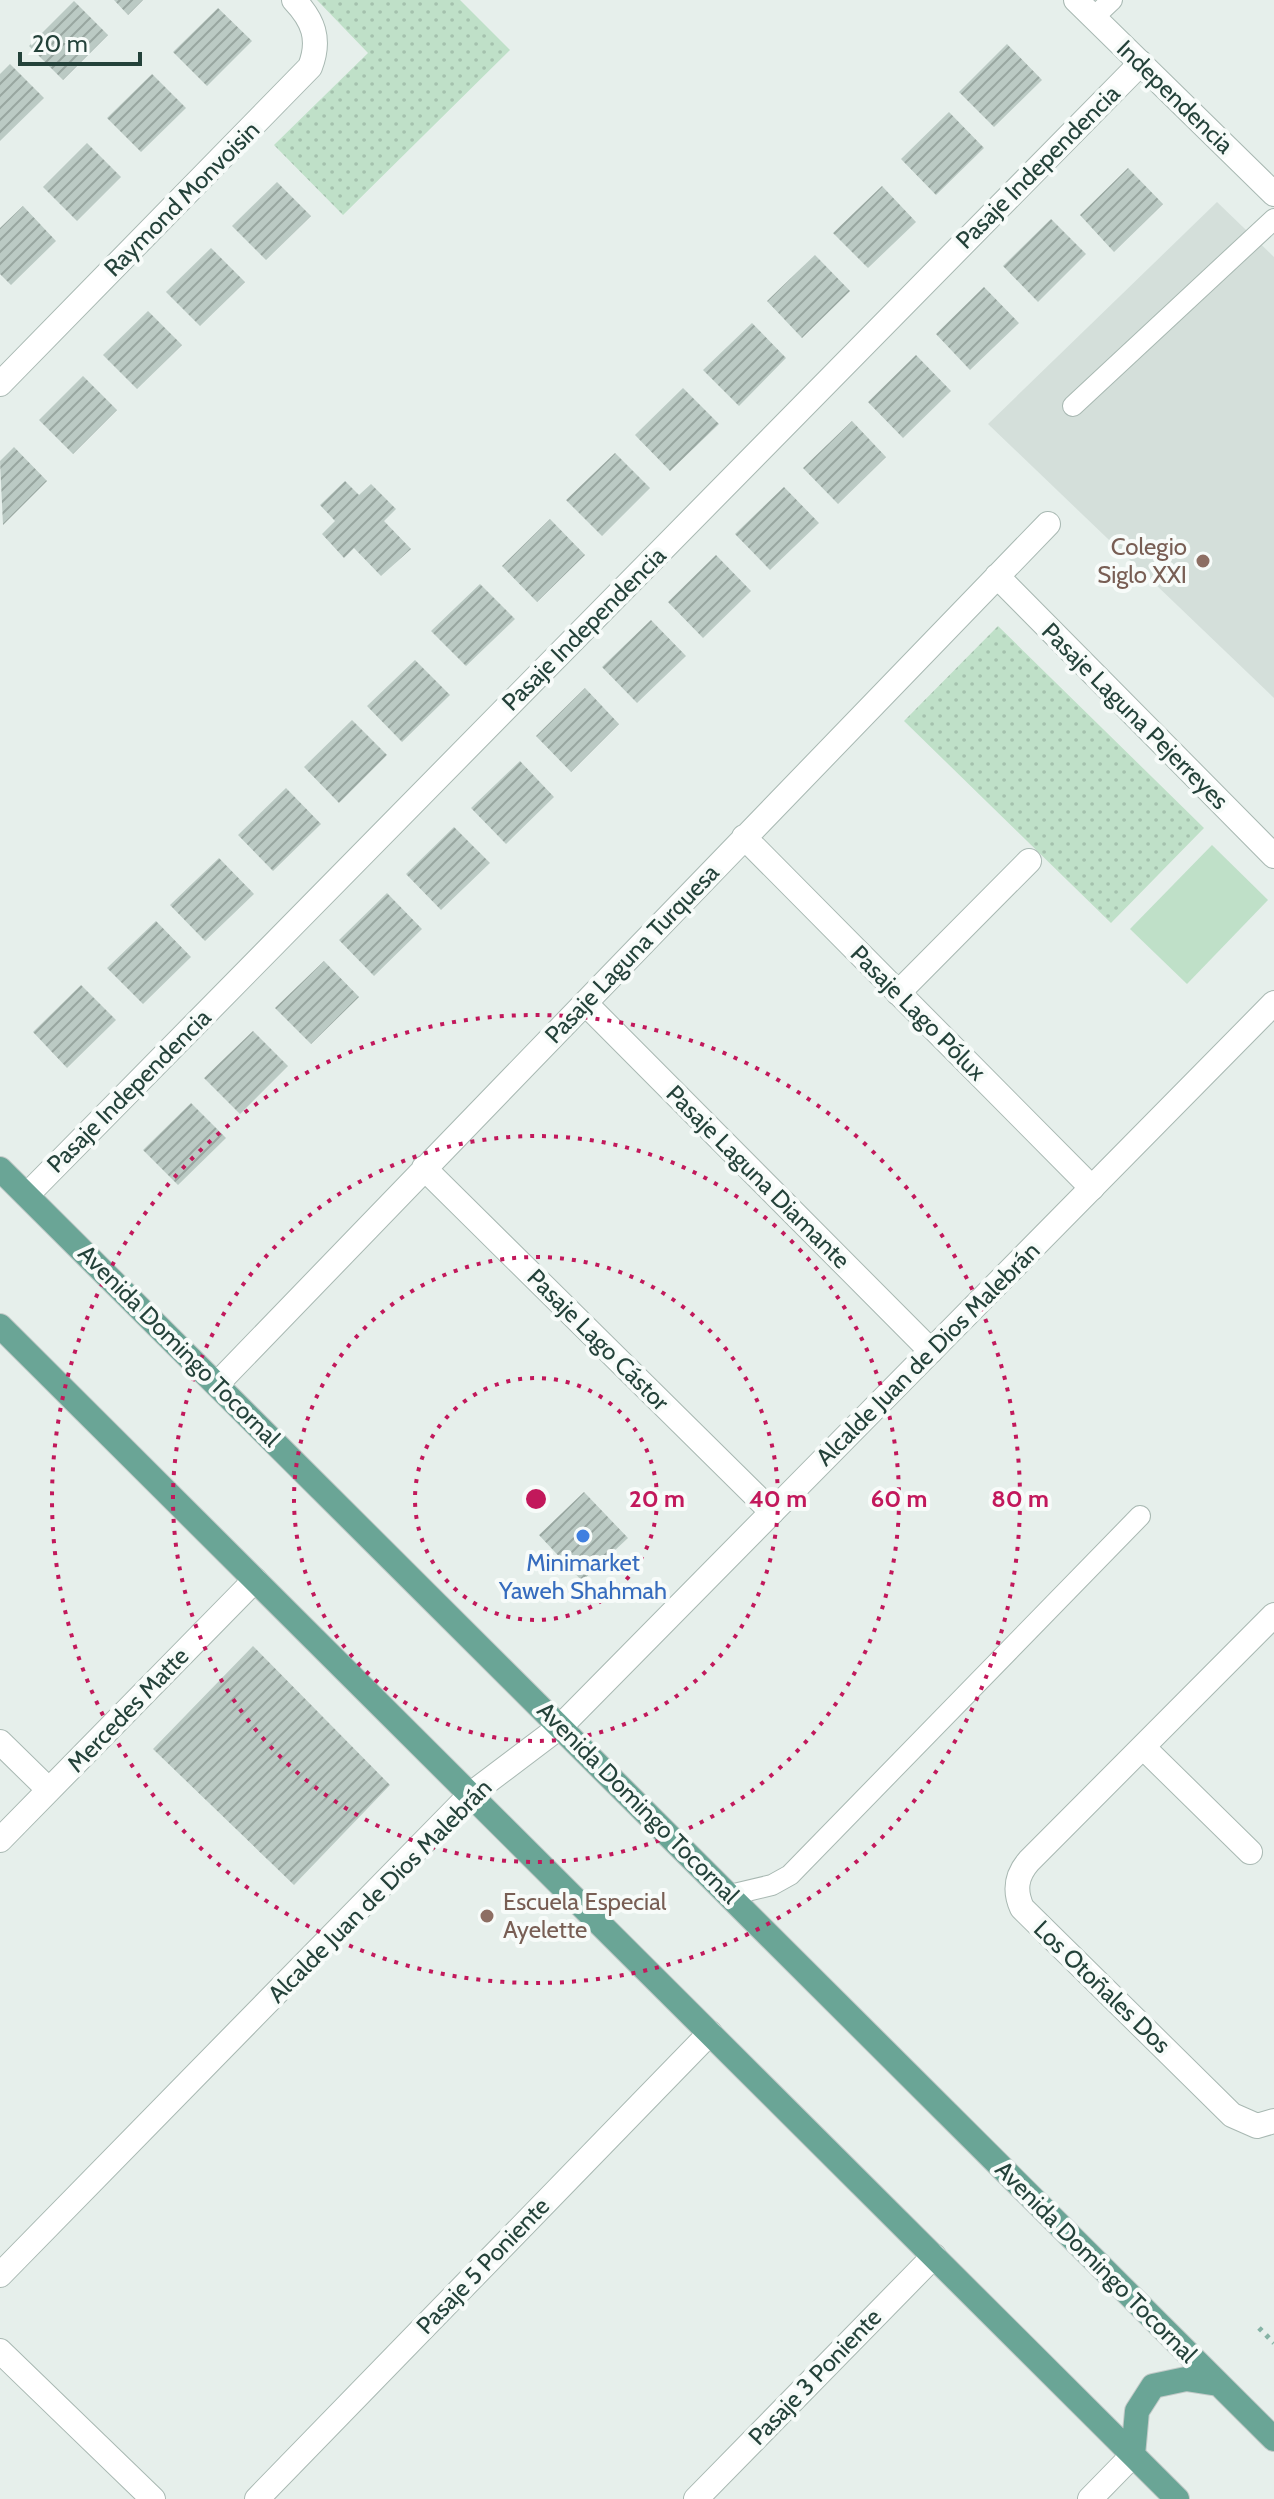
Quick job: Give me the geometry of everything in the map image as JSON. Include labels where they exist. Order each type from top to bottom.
[{"type":"main road","name":"Avenida Domingo Tocornal","points":[[0,1169],[1274,2439]]},
{"type":"main road","points":[[0,1326],[1177,2499]]},
{"type":"main road","points":[[1133,2455],[1137,2411],[1153,2386],[1186,2379],[1218,2384]]},
{"type":"street","name":"Raymond Monvoisin","points":[[0,384],[303,77],[315,56],[315,30],[310,18],[294,0]]},
{"type":"street","name":"Independencia","points":[[1085,8],[1274,194]]},
{"type":"street","name":"Pasaje Independencia","points":[[27,1195],[1141,63]]},
{"type":"street","name":"Pasaje Laguna Turquesa","points":[[217,1384],[1048,524]]},
{"type":"street","name":"Pasaje Laguna Pejerreyes","points":[[997,576],[1274,856]]},
{"type":"street","name":"Pasaje Lago Pólux","points":[[744,837],[1092,1188]]},
{"type":"street","points":[[898,993],[1029,861]]},
{"type":"street","name":"Pasaje Laguna Diamante","points":[[585,1003],[931,1351]]},
{"type":"street","name":"Alcalde Juan de Dios Malebrán","points":[[0,2275],[471,1794],[561,1726],[1274,1003]]},
{"type":"street","name":"Pasaje Lago Cástor","points":[[424,1168],[772,1512]]},
{"type":"street","name":"Mercedes Matte","points":[[0,1840],[255,1580]]},
{"type":"street","name":"Los Otoñales Dos","points":[[1274,1615],[1029,1861],[1018,1877],[1018,1898],[1030,1916],[1232,2115],[1257,2126],[1274,2121]]},
{"type":"street","points":[[0,1742],[49,1790]]},
{"type":"street","points":[[1143,1747],[1250,1852]]},
{"type":"street","name":"Pasaje 5 Poniente","points":[[257,2499],[710,2033]]},
{"type":"street","name":"Pasaje 3 Poniente","points":[[696,2499],[934,2256]]},
{"type":"street","points":[[0,2351],[153,2499]]},
{"type":"street","points":[[1090,2499],[1133,2455]]},
{"type":"lane","points":[[1085,8],[1112,0]]},
{"type":"lane","points":[[1073,406],[1274,219]]},
{"type":"lane","points":[[730,1895],[772,1885],[790,1875],[1140,1516]]},
{"type":"path","points":[[1259,2328],[1274,2343]]},
{"type":"shaded area","name":"Colegio Siglo XXI","points":[[1217,202],[1274,257],[1274,698],[988,424]]},
{"type":"green space","points":[[317,0],[460,0],[510,50],[343,215],[274,145],[368,53]]},
{"type":"green space","points":[[998,626],[1204,828],[1111,923],[904,721]]},
{"type":"green space","points":[[1212,845],[1268,900],[1187,984],[1130,929]]},
{"type":"building","points":[[114,0],[143,0],[128,15]]},
{"type":"building","points":[[74,1],[108,35],[63,80],[29,46]]},
{"type":"building","points":[[218,8],[252,41],[207,86],[173,52]]},
{"type":"building","points":[[1007,44],[1042,80],[994,127],[959,92]]},
{"type":"building","points":[[10,64],[44,98],[0,141],[0,74]]},
{"type":"building","points":[[152,74],[186,108],[141,152],[107,118]]},
{"type":"building","points":[[949,112],[984,148],[936,195],[901,159]]},
{"type":"building","points":[[87,143],[121,177],[77,221],[43,187]]},
{"type":"building","points":[[1128,168],[1163,204],[1114,252],[1080,215]]},
{"type":"building","points":[[277,182],[311,216],[266,260],[232,226]]},
{"type":"building","points":[[882,186],[916,222],[868,268],[833,233]]},
{"type":"building","points":[[23,206],[56,241],[11,285],[0,274],[0,228]]},
{"type":"building","points":[[1051,219],[1086,254],[1038,302],[1003,266]]},
{"type":"building","points":[[211,248],[245,282],[200,326],[166,292]]},
{"type":"building","points":[[815,255],[850,291],[802,338],[767,301]]},
{"type":"building","points":[[984,287],[1019,323],[970,370],[936,334]]},
{"type":"building","points":[[148,311],[182,345],[137,389],[103,355]]},
{"type":"building","points":[[752,323],[786,358],[739,406],[703,370]]},
{"type":"building","points":[[916,355],[951,391],[903,438],[868,402]]},
{"type":"building","points":[[83,376],[117,410],[73,454],[39,420]]},
{"type":"building","points":[[683,388],[719,424],[670,471],[635,435]]},
{"type":"building","points":[[852,421],[886,457],[838,504],[803,468]]},
{"type":"building","points":[[14,447],[47,481],[3,525],[0,461]]},
{"type":"building","points":[[615,453],[650,488],[602,536],[566,500]]},
{"type":"building","points":[[345,481],[359,495],[371,484],[396,509],[384,521],[411,549],[381,576],[354,548],[344,558],[322,534],[335,521],[320,505]]},
{"type":"building","points":[[784,487],[819,523],[770,570],[735,534]]},
{"type":"building","points":[[550,519],[585,555],[537,602],[502,566]]},
{"type":"building","points":[[716,555],[751,591],[703,638],[668,602]]},
{"type":"building","points":[[480,584],[515,619],[466,666],[431,631]]},
{"type":"building","points":[[651,620],[686,656],[637,703],[602,667]]},
{"type":"building","points":[[415,660],[450,695],[402,742],[367,706]]},
{"type":"building","points":[[585,688],[619,724],[571,772],[536,736]]},
{"type":"building","points":[[352,720],[387,755],[339,803],[304,767]]},
{"type":"building","points":[[520,761],[554,797],[506,844],[471,808]]},
{"type":"building","points":[[286,788],[321,824],[273,871],[238,835]]},
{"type":"building","points":[[454,827],[490,863],[441,910],[406,874]]},
{"type":"building","points":[[219,858],[254,894],[205,941],[170,905]]},
{"type":"building","points":[[387,893],[422,929],[374,976],[339,940]]},
{"type":"building","points":[[156,921],[191,957],[143,1004],[107,968]]},
{"type":"building","points":[[324,961],[359,997],[311,1044],[275,1008]]},
{"type":"building","points":[[81,985],[116,1020],[67,1068],[33,1032]]},
{"type":"building","points":[[253,1031],[288,1066],[240,1114],[204,1078]]},
{"type":"building","points":[[191,1103],[226,1138],[178,1185],[143,1150]]},
{"type":"building","name":"Minimarket Yaweh Shahmah","points":[[584,1492],[628,1538],[582,1581],[539,1535]]},
{"type":"building","points":[[253,1646],[390,1785],[294,1885],[153,1749]]},
{"type":"place","name":"Colegio Siglo XXI","points":[[1203,561]]},
{"type":"place","name":"Minimarket Yaweh Shahmah","points":[[583,1536]]},
{"type":"place","name":"Escuela Especial Ayelette","points":[[487,1916]]}]
